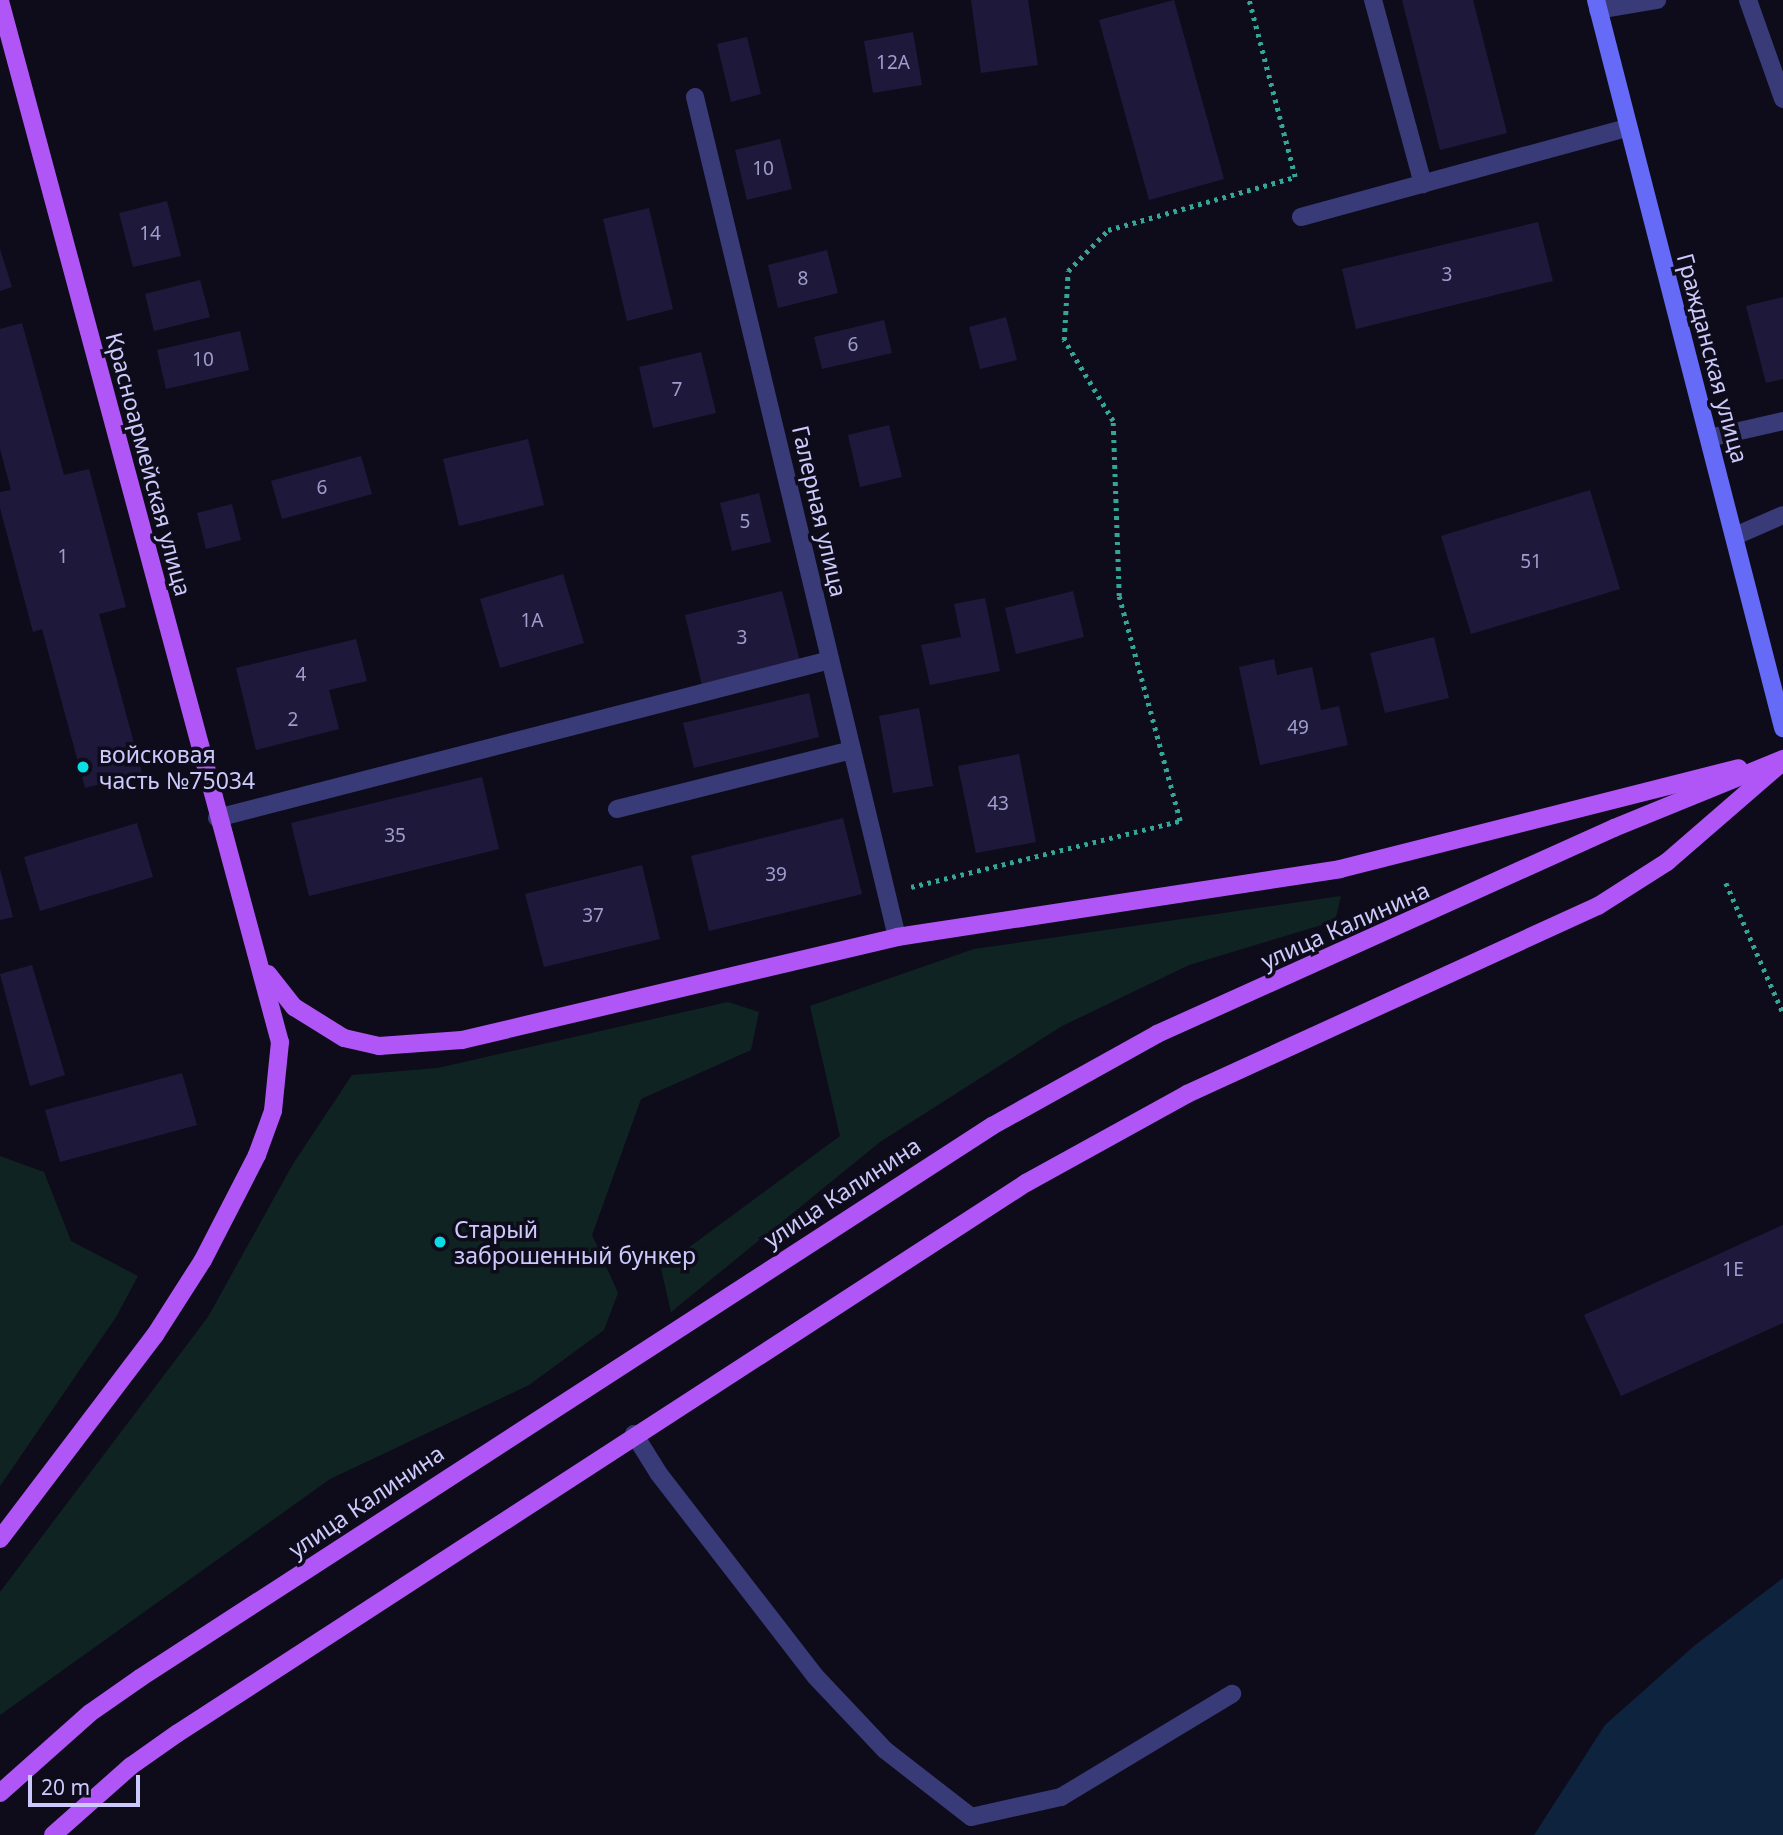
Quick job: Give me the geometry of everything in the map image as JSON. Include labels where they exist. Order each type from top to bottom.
[{"type":"main road","name":"Красноармейская улица","points":[[0,1],[250,940]]},
{"type":"main road","points":[[250,940],[272,981],[295,1007],[344,1038],[379,1046],[462,1040],[897,937],[1340,869],[1549,813],[1783,760]]},
{"type":"main road","points":[[52,1835],[131,1766],[178,1734],[634,1434],[1015,1191],[1187,1094],[1538,936],[1621,893],[1667,862],[1783,760]]},
{"type":"main road","name":"улица Калинина","points":[[0,1793],[90,1713],[140,1678],[992,1126],[1157,1034],[1614,828],[1783,760]]},
{"type":"main road","points":[[0,1539],[155,1335],[203,1260],[257,1155],[273,1111],[280,1042],[272,1003],[250,940]]},
{"type":"street","points":[[1373,0],[1423,184]]},
{"type":"street","points":[[1597,5],[1657,0]]},
{"type":"street","points":[[1748,0],[1783,99]]},
{"type":"street","name":"Гражданская улица","points":[[1597,5],[1783,728]]},
{"type":"street","name":"Галерная улица","points":[[695,97],[897,937]]},
{"type":"street","points":[[1301,217],[1627,128]]},
{"type":"street","points":[[1709,438],[1783,421]]},
{"type":"street","points":[[1735,536],[1783,515]]},
{"type":"street","points":[[217,818],[830,660]]},
{"type":"street","points":[[617,809],[852,750]]},
{"type":"street","points":[[634,1434],[659,1474],[815,1676],[885,1749],[971,1817],[1061,1797],[1232,1694]]},
{"type":"path","points":[[886,893],[1180,821],[1119,596],[1113,421],[1064,340],[1068,271],[1108,230],[1295,177],[1250,0]]},
{"type":"path","points":[[1726,883],[1783,1013]]},
{"type":"green space","points":[[1341,896],[1335,921],[1189,965],[1062,1026],[880,1142],[671,1312],[661,1268],[840,1136],[810,1006],[974,949]]},
{"type":"green space","points":[[728,1002],[759,1012],[751,1050],[641,1099],[592,1235],[618,1293],[604,1330],[529,1385],[330,1479],[0,1715],[0,1592],[208,1317],[293,1164],[352,1075],[438,1068]]},
{"type":"green space","points":[[0,1156],[44,1172],[71,1241],[138,1276],[116,1317],[0,1486]]},
{"type":"water","points":[[1783,1578],[1783,1835],[1534,1835],[1605,1725],[1694,1646]]},
{"type":"building","points":[[971,0],[1028,0],[1038,65],[981,73]]},
{"type":"building","points":[[1174,0],[1224,179],[1149,200],[1099,20]]},
{"type":"building","points":[[1402,0],[1473,0],[1507,133],[1440,150]]},
{"type":"building","points":[[913,32],[922,85],[873,93],[864,41]]},
{"type":"building","points":[[747,37],[761,94],[731,102],[717,44]]},
{"type":"building","points":[[780,139],[792,189],[747,200],[735,150]]},
{"type":"building","points":[[167,201],[181,256],[133,267],[119,213]]},
{"type":"building","points":[[649,208],[673,309],[627,321],[603,219]]},
{"type":"building","points":[[1538,222],[1553,281],[1356,329],[1342,269]]},
{"type":"building","points":[[0,249],[12,287],[0,291]]},
{"type":"building","points":[[827,250],[838,293],[778,308],[768,265]]},
{"type":"building","points":[[200,280],[210,317],[154,331],[145,294]]},
{"type":"building","points":[[1783,297],[1783,379],[1766,383],[1746,306]]},
{"type":"building","points":[[1006,317],[1017,360],[980,369],[969,327]]},
{"type":"building","points":[[884,320],[892,353],[822,369],[814,337]]},
{"type":"building","points":[[22,323],[64,475],[89,469],[126,607],[99,614],[142,773],[85,788],[42,629],[33,632],[0,508],[0,492],[11,490],[0,449],[0,329]]},
{"type":"building","points":[[240,331],[249,370],[166,389],[157,350]]},
{"type":"building","points":[[701,352],[716,413],[653,428],[639,367]]},
{"type":"building","points":[[889,425],[902,477],[860,487],[848,435]]},
{"type":"building","points":[[528,439],[544,505],[459,526],[443,459]]},
{"type":"building","points":[[361,456],[372,494],[282,519],[271,481]]},
{"type":"building","points":[[1590,490],[1620,589],[1471,634],[1441,536]]},
{"type":"building","points":[[759,493],[771,542],[732,551],[720,503]]},
{"type":"building","points":[[232,504],[241,540],[206,549],[197,513]]},
{"type":"building","points":[[563,574],[584,643],[500,668],[480,599]]},
{"type":"building","points":[[782,591],[800,661],[702,685],[685,615]]},
{"type":"building","points":[[1073,591],[1084,637],[1016,654],[1005,608]]},
{"type":"building","points":[[985,598],[1000,671],[930,685],[921,645],[961,637],[954,604]]},
{"type":"building","points":[[1434,637],[1449,698],[1385,713],[1370,653]]},
{"type":"building","points":[[356,639],[367,681],[329,690],[339,729],[256,750],[236,668]]},
{"type":"building","points":[[1274,659],[1277,675],[1312,667],[1321,710],[1339,706],[1348,745],[1260,765],[1239,667]]},
{"type":"building","points":[[809,693],[819,737],[694,768],[683,723]]},
{"type":"building","points":[[919,708],[933,786],[893,793],[879,716]]},
{"type":"building","points":[[1019,754],[1036,842],[976,853],[958,766]]},
{"type":"building","points":[[482,777],[499,849],[309,896],[291,823]]},
{"type":"building","points":[[843,818],[862,894],[709,931],[691,856]]},
{"type":"building","points":[[137,823],[153,877],[40,911],[24,857]]},
{"type":"building","points":[[642,865],[660,939],[544,967],[525,894]]},
{"type":"building","points":[[0,869],[13,917],[0,920]]},
{"type":"building","points":[[32,965],[65,1075],[30,1086],[0,974]]},
{"type":"building","points":[[182,1073],[197,1125],[60,1162],[45,1110]]},
{"type":"building","points":[[1783,1225],[1783,1323],[1621,1396],[1584,1315]]},
{"type":"place","name":"войсковая часть №75034","points":[[83,767]]},
{"type":"place","name":"Старый заброшенный бункер","points":[[440,1242]]}]
